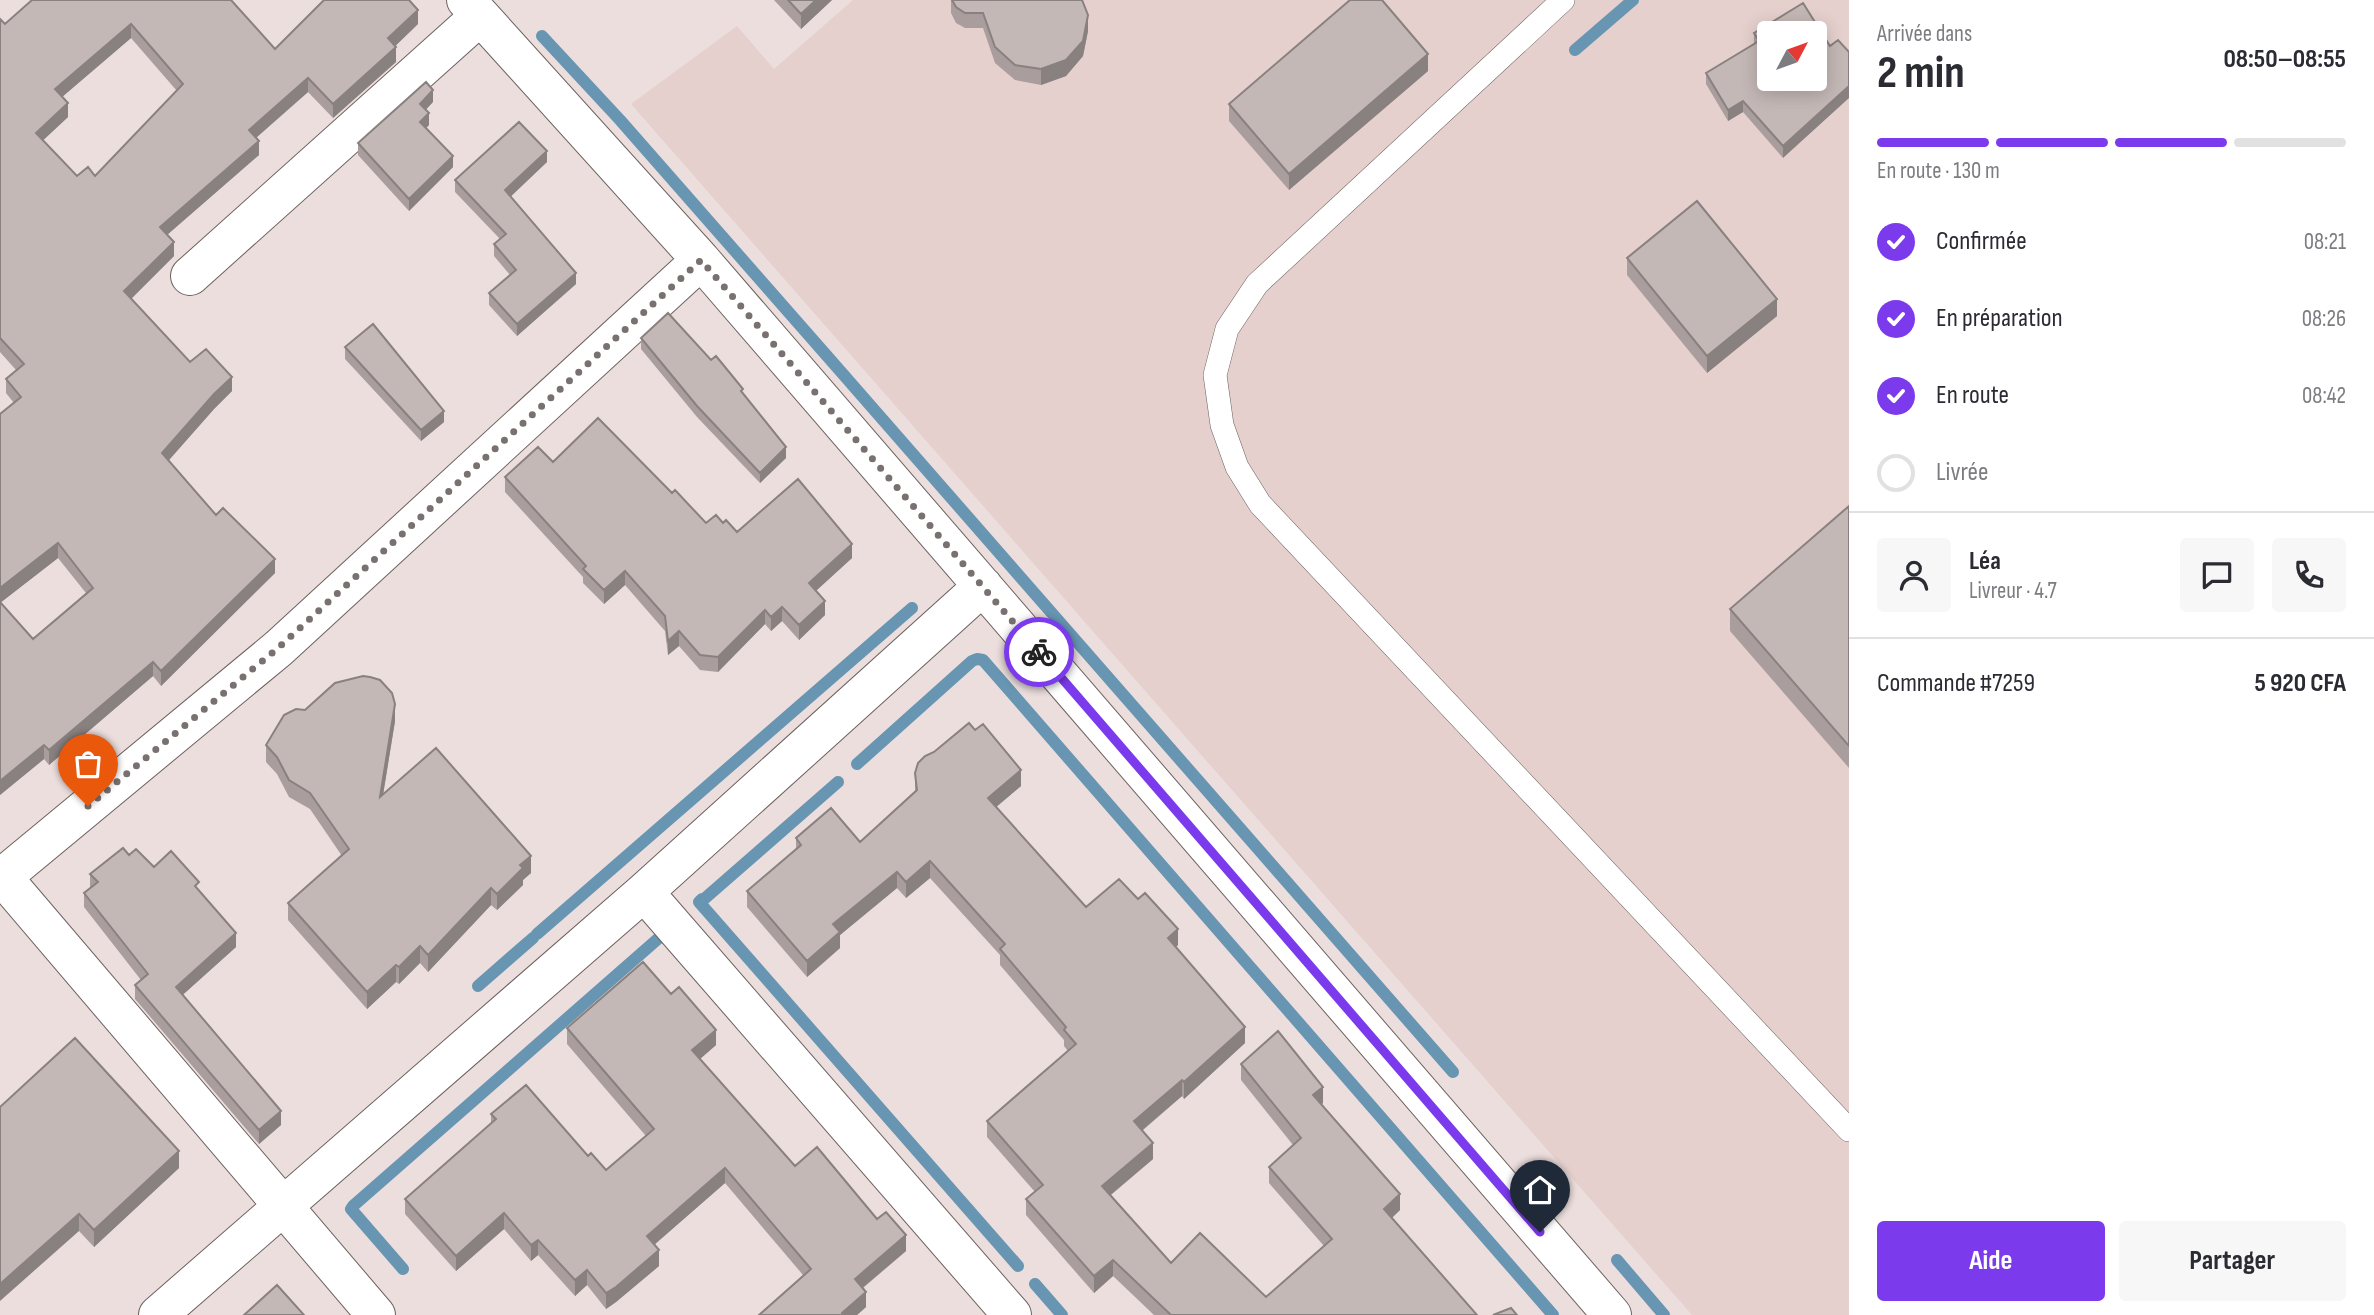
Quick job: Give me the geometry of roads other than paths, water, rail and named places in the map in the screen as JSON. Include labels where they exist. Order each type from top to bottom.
[{"type":"street","points":[[190,276],[473,8],[701,260],[1612,1315]]},
{"type":"street","points":[[376,1315],[1,877],[278,648],[701,260]]},
{"type":"street","points":[[158,1315],[645,892],[983,586]]},
{"type":"street","points":[[645,892],[1012,1315]]},
{"type":"lane","points":[[1563,0],[1257,284],[1227,329],[1215,375],[1222,425],[1237,467],[1260,504],[1849,1130]]},
{"type":"waterway","points":[[1575,50],[1633,0]]},
{"type":"waterway","points":[[542,36],[620,120],[1453,1072]]},
{"type":"waterway","points":[[537,934],[912,608]]},
{"type":"waterway","points":[[857,764],[972,661],[983,660],[1553,1315]]},
{"type":"waterway","points":[[703,900],[838,782]]},
{"type":"waterway","points":[[702,899],[699,902],[1018,1266]]},
{"type":"waterway","points":[[403,1269],[351,1209],[353,1206],[660,937]]},
{"type":"waterway","points":[[478,986],[533,938]]},
{"type":"waterway","points":[[1617,1260],[1664,1315]]},
{"type":"waterway","points":[[1035,1284],[1062,1315]]}]
